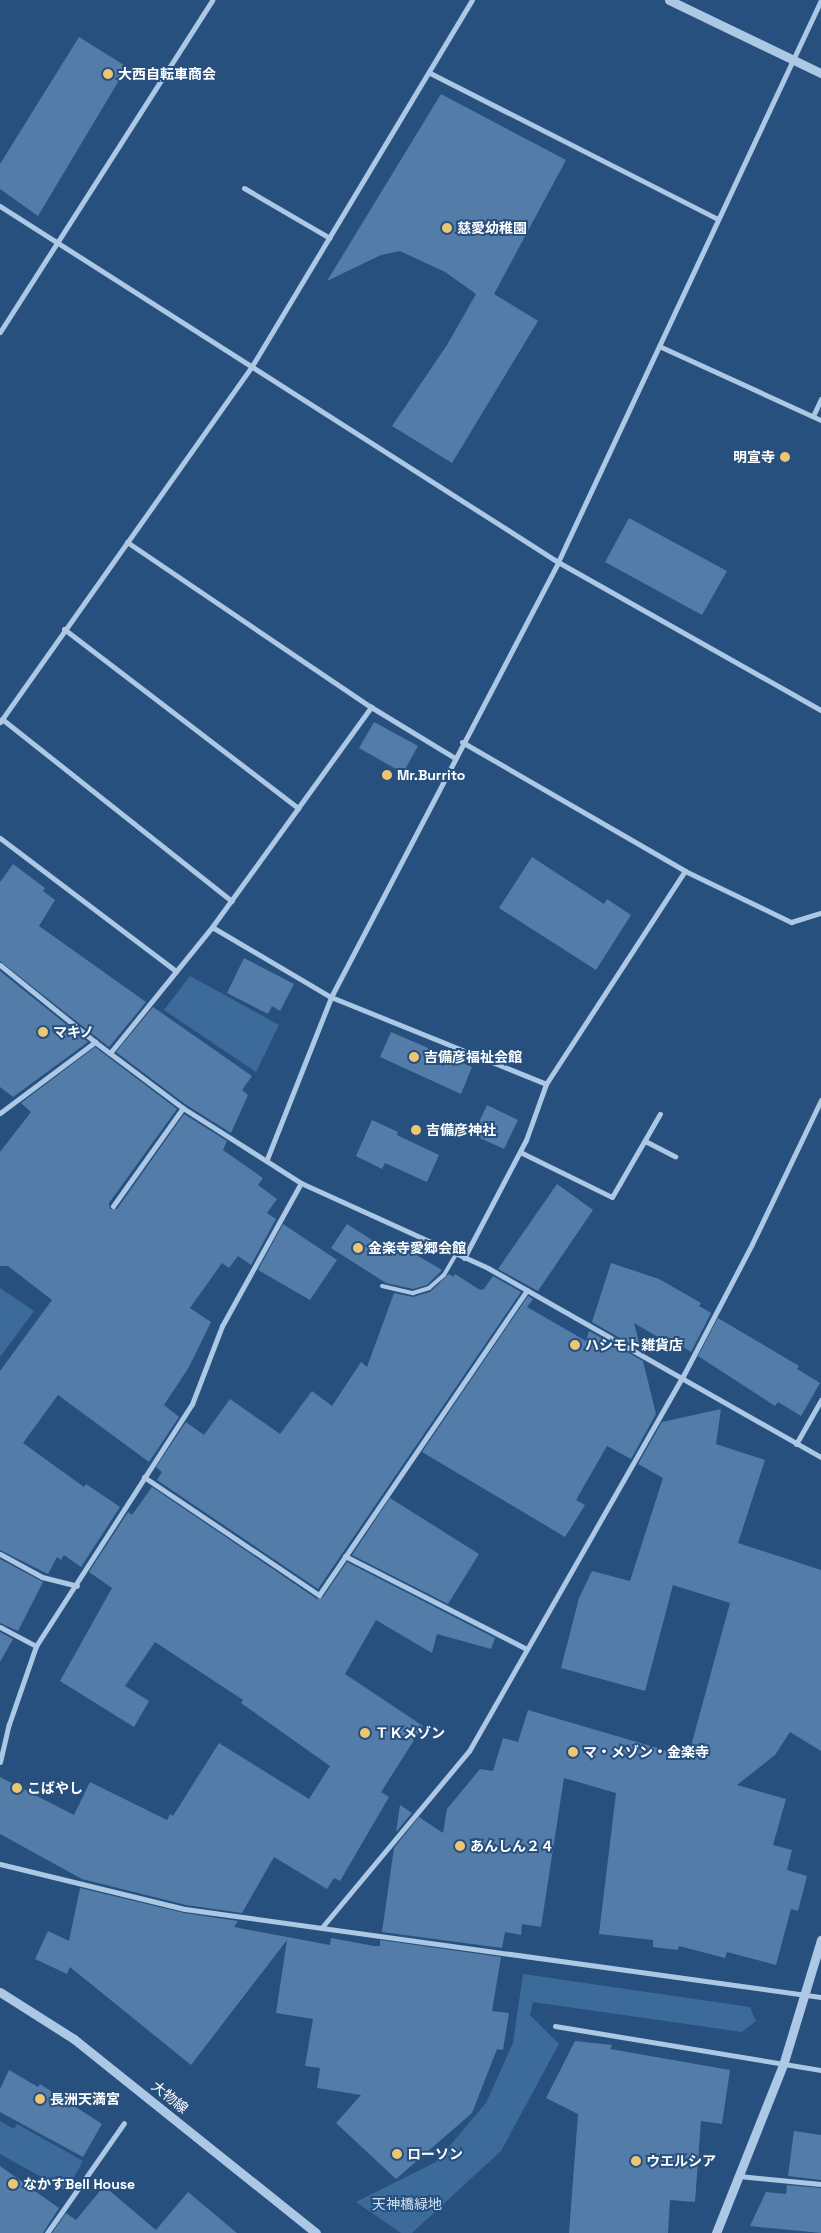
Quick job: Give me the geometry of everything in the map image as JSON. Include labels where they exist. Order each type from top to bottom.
[{"type":"street","points":[[0,332],[212,0]]},
{"type":"street","points":[[232,901],[1,721],[64,629],[252,366],[430,73],[472,0]]},
{"type":"street","points":[[669,0],[821,73]]},
{"type":"street","points":[[266,1159],[332,997],[462,742],[558,562],[820,0]]},
{"type":"street","points":[[430,73],[718,219]]},
{"type":"street","points":[[244,188],[330,238]]},
{"type":"street","points":[[0,206],[558,562],[821,710]]},
{"type":"street","points":[[659,346],[821,420]]},
{"type":"street","points":[[813,416],[821,399]]},
{"type":"street","points":[[127,542],[371,706],[455,758]]},
{"type":"street","points":[[64,629],[298,808]]},
{"type":"street","points":[[110,1053],[212,928],[371,706]]},
{"type":"street","points":[[462,742],[685,871],[791,922],[821,913]]},
{"type":"street","points":[[0,838],[176,970]]},
{"type":"street","points":[[464,1258],[520,1152],[546,1084],[685,871]]},
{"type":"street","points":[[212,928],[332,997],[546,1084]]},
{"type":"street","points":[[0,965],[94,1042],[183,1108],[301,1183],[456,1254],[527,1290],[821,1458]]},
{"type":"street","points":[[0,1113],[94,1042]]},
{"type":"street","points":[[323,1926],[468,1751],[682,1378],[752,1244],[821,1100]]},
{"type":"street","points":[[114,1206],[183,1108]]},
{"type":"street","points":[[520,1152],[612,1197],[660,1114]]},
{"type":"street","points":[[645,1141],[675,1156]]},
{"type":"street","points":[[0,1762],[9,1724],[36,1646],[77,1586],[144,1477],[192,1404],[222,1326],[301,1183]]},
{"type":"street","points":[[144,1477],[319,1595],[527,1290]]},
{"type":"street","points":[[796,1444],[821,1400]]},
{"type":"street","points":[[0,1554],[42,1577],[77,1586]]},
{"type":"street","points":[[345,1556],[527,1649]]},
{"type":"street","points":[[0,1627],[36,1646]]},
{"type":"street","points":[[0,1864],[185,1909],[323,1926],[821,1997]]},
{"type":"street","points":[[716,2233],[784,2065],[821,1940]]},
{"type":"street","name":"大物線","points":[[0,1992],[74,2039],[316,2233]]},
{"type":"street","points":[[555,2026],[821,2070]]},
{"type":"street","points":[[47,2233],[124,2123]]},
{"type":"street","points":[[739,2176],[821,2184]]},
{"type":"lane","points":[[382,1286],[412,1293],[429,1288],[444,1275],[456,1254]]},
{"type":"green space","points":[[190,976],[279,1025],[256,1072],[164,1010]]},
{"type":"green space","points":[[0,1288],[34,1311],[0,1357]]},
{"type":"green space","name":"天神橋緑地","points":[[523,1974],[750,2007],[756,2021],[742,2032],[533,2002],[530,2015],[559,2044],[501,2151],[412,2233],[401,2233],[356,2202],[436,2162],[486,2103],[513,2043]]},
{"type":"green space","points":[[0,2121],[14,2129],[17,2124],[83,2161],[66,2191],[0,2154]]},
{"type":"building","points":[[79,37],[127,67],[38,216],[0,189],[0,164]]},
{"type":"building","points":[[441,94],[566,160],[494,294],[538,321],[452,463],[392,426],[447,345],[476,294],[445,272],[400,251],[381,255],[327,281]]},
{"type":"building","points":[[629,518],[727,571],[702,615],[605,562]]},
{"type":"building","points":[[374,722],[418,746],[403,773],[359,748]]},
{"type":"building","points":[[532,857],[604,904],[607,899],[631,915],[596,970],[499,908]]},
{"type":"building","points":[[13,864],[45,888],[43,891],[55,900],[39,926],[146,1002],[109,1047],[0,961],[0,882]]},
{"type":"building","points":[[244,958],[294,984],[280,1011],[272,1006],[268,1014],[227,993]]},
{"type":"building","points":[[0,971],[88,1042],[13,1097],[0,1087]]},
{"type":"building","points":[[153,1007],[252,1076],[242,1090],[248,1095],[231,1133],[185,1104],[116,1052]]},
{"type":"building","name":"吉備彦福祉会館","points":[[391,1032],[472,1067],[461,1094],[380,1057]]},
{"type":"building","points":[[95,1047],[177,1109],[109,1203],[110,1209],[117,1209],[184,1114],[227,1141],[223,1150],[263,1178],[258,1185],[277,1199],[267,1213],[276,1219],[251,1265],[238,1256],[229,1268],[222,1263],[190,1308],[211,1322],[189,1367],[164,1405],[179,1417],[149,1462],[58,1395],[23,1443],[84,1487],[86,1484],[120,1507],[81,1567],[64,1555],[61,1560],[57,1557],[48,1574],[0,1550],[0,1371],[52,1300],[8,1266],[0,1266],[0,1152],[31,1112],[21,1103]]},
{"type":"building","points":[[487,1105],[518,1120],[504,1149],[473,1135]]},
{"type":"building","points":[[372,1120],[398,1132],[397,1135],[439,1155],[427,1182],[385,1163],[382,1169],[356,1156]]},
{"type":"building","points":[[557,1184],[593,1210],[538,1291],[498,1269]]},
{"type":"building","points":[[283,1224],[337,1260],[310,1300],[258,1270]]},
{"type":"building","points":[[347,1224],[386,1249],[391,1240],[442,1270],[427,1285],[413,1289],[386,1283],[331,1248]]},
{"type":"building","points":[[611,1263],[659,1279],[701,1303],[699,1306],[711,1313],[691,1352],[677,1343],[675,1347],[634,1323],[641,1350],[592,1322]]},
{"type":"building","points":[[449,1274],[453,1277],[455,1274],[480,1290],[484,1289],[493,1276],[521,1292],[318,1589],[157,1480],[162,1472],[156,1467],[186,1422],[204,1435],[230,1399],[280,1434],[312,1391],[332,1406],[361,1362],[367,1367],[394,1293],[413,1297],[430,1292]]},
{"type":"building","points":[[528,1296],[533,1299],[527,1307],[586,1341],[589,1331],[643,1361],[656,1414],[631,1459],[607,1446],[576,1500],[585,1505],[565,1537],[422,1452]]},
{"type":"building","points":[[718,1318],[799,1366],[797,1369],[820,1383],[801,1416],[778,1402],[775,1406],[698,1356]]},
{"type":"building","points":[[721,1409],[716,1444],[765,1460],[738,1543],[821,1570],[821,1751],[790,1732],[775,1755],[737,1785],[786,1799],[773,1845],[792,1850],[787,1870],[807,1876],[798,1911],[791,1909],[776,1965],[727,1952],[725,1958],[679,1946],[678,1950],[653,1947],[653,1940],[599,1934],[616,1793],[564,1778],[541,1927],[522,1924],[521,1935],[505,1932],[502,1948],[382,1932],[394,1848],[419,1817],[443,1833],[447,1809],[480,1769],[493,1771],[503,1738],[518,1742],[528,1710],[688,1757],[730,1603],[673,1585],[645,1691],[561,1668],[579,1598],[592,1571],[630,1581],[663,1478],[638,1464],[662,1422]]},
{"type":"building","points":[[152,1487],[317,1599],[323,1597],[347,1562],[495,1638],[491,1649],[437,1634],[432,1653],[376,1620],[345,1674],[423,1726],[381,1792],[389,1797],[340,1881],[334,1878],[327,1889],[274,1857],[242,1913],[186,1905],[82,1879],[0,1834],[0,1777],[74,1815],[90,1782],[167,1820],[170,1814],[173,1816],[219,1743],[309,1799],[330,1766],[241,1703],[243,1700],[155,1642],[125,1686],[149,1701],[134,1727],[60,1681],[112,1588],[89,1572],[128,1512],[132,1515]]},
{"type":"building","points":[[390,1498],[479,1554],[448,1604],[352,1555]]},
{"type":"building","points":[[0,1559],[43,1582],[18,1631],[0,1623]]},
{"type":"building","points":[[0,1632],[13,1639],[0,1662]]},
{"type":"building","points":[[400,1805],[412,1813],[396,1832]]},
{"type":"building","points":[[80,1888],[184,1913],[238,1921],[234,1927],[330,1945],[331,1938],[374,1946],[380,1946],[380,1940],[501,1957],[492,2011],[509,2013],[503,2050],[497,2049],[472,2113],[396,2179],[336,2123],[361,2095],[317,2088],[320,2068],[305,2066],[313,2019],[276,2013],[287,1940],[191,2065],[70,1967],[67,1974],[35,1959],[48,1931],[69,1941]]},
{"type":"building","points":[[575,2041],[612,2045],[610,2049],[730,2070],[722,2124],[701,2121],[695,2202],[670,2200],[668,2233],[569,2233],[578,2114],[546,2098]]},
{"type":"building","points":[[9,2070],[38,2087],[40,2084],[102,2124],[83,2157],[0,2112],[0,2089]]},
{"type":"building","points":[[794,2131],[821,2135],[821,2180],[788,2176]]},
{"type":"building","name":"なかすBell House","points":[[0,2166],[59,2208],[43,2233],[0,2233]]},
{"type":"building","points":[[787,2185],[821,2188],[821,2233],[750,2226],[766,2192],[786,2194]]},
{"type":"building","points":[[104,2186],[156,2230],[188,2192],[237,2233],[52,2233],[66,2213],[76,2220]]},
{"type":"place","name":"大西自転車商会","points":[[108,74]]},
{"type":"place","name":"慈愛幼稚園","points":[[447,228]]},
{"type":"place","name":"明宣寺","points":[[785,457]]},
{"type":"place","name":"Mr.Burrito","points":[[387,775]]},
{"type":"place","name":"マキノ","points":[[43,1032]]},
{"type":"place","name":"吉備彦福祉会館","points":[[414,1057]]},
{"type":"place","name":"吉備彦神社","points":[[416,1130]]},
{"type":"place","name":"金楽寺愛郷会館","points":[[358,1248]]},
{"type":"place","name":"ハシモト雑貨店","points":[[575,1345]]},
{"type":"place","name":"ＴＫメゾン","points":[[365,1733]]},
{"type":"place","name":"マ・メゾン・金楽寺","points":[[573,1752]]},
{"type":"place","name":"こばやし","points":[[17,1788]]},
{"type":"place","name":"あんしん２４","points":[[460,1846]]},
{"type":"place","name":"長洲天満宮","points":[[40,2099]]},
{"type":"place","name":"ローソン","points":[[397,2154]]},
{"type":"place","name":"ウエルシア","points":[[636,2161]]},
{"type":"place","name":"なかすBell House","points":[[13,2184]]}]
